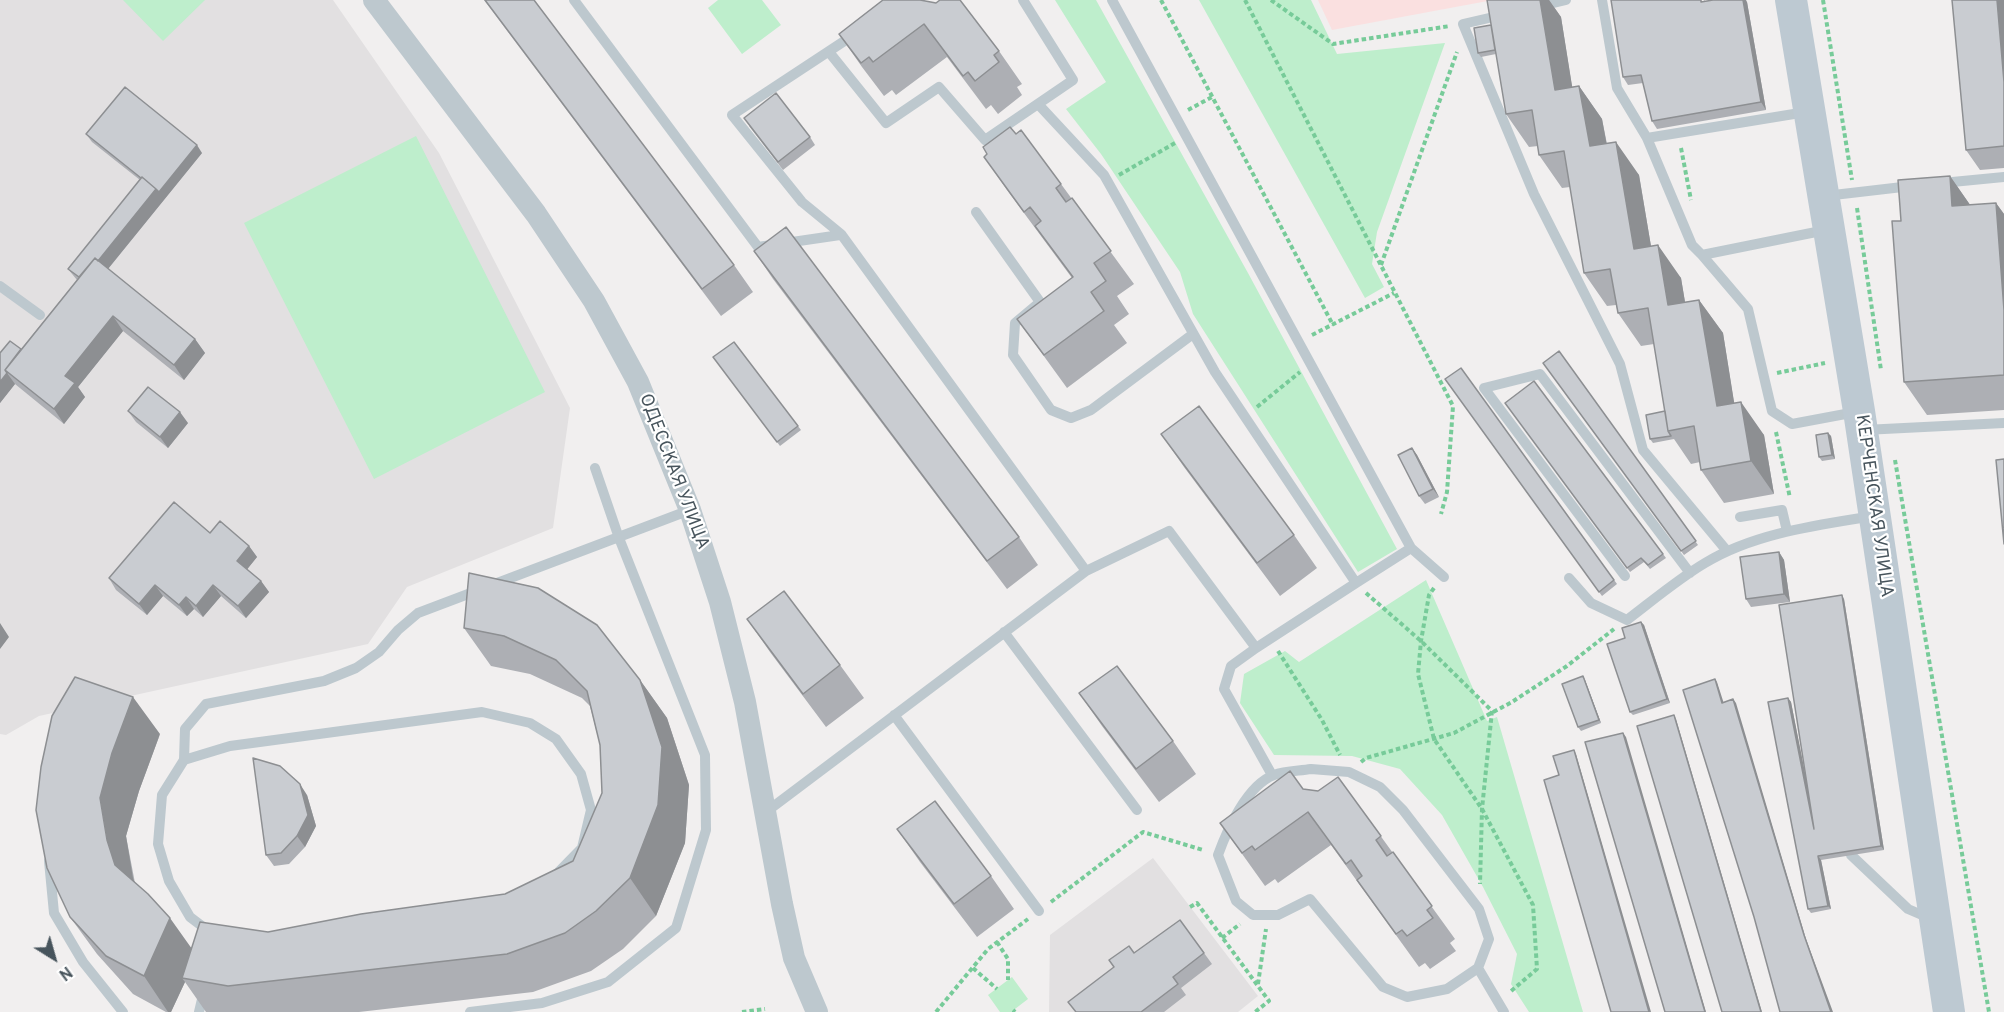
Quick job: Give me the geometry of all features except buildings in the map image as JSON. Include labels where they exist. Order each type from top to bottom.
[{"type":"street","name":"ОДЕССКАЯ УЛИЦА","points":[[374,0],[537,214],[594,301],[638,382],[690,510],[720,602],[745,702],[782,904],[795,958],[817,1012]]},
{"type":"street","name":"КЕРЧЕНСКАЯ УЛИЦА","points":[[1791,0],[1850,358],[1870,424],[1874,516],[1949,1012]]},
{"type":"lane","points":[[574,0],[758,247],[840,235]]},
{"type":"lane","points":[[829,52],[886,123],[939,87],[984,140],[1073,80],[1023,0]]},
{"type":"lane","points":[[1112,0],[1411,548],[1444,577]]},
{"type":"lane","points":[[1532,8],[1566,0]]},
{"type":"lane","points":[[1602,0],[1617,88],[1647,138],[1692,245],[1748,309],[1772,411],[1792,424],[2004,423]]},
{"type":"lane","points":[[1509,14],[1465,29],[1533,194],[1620,364],[1643,450],[1727,551]]},
{"type":"lane","points":[[868,26],[732,115],[802,202],[840,235],[1086,571]]},
{"type":"lane","points":[[1038,104],[1108,182],[1215,372],[1356,583]]},
{"type":"lane","points":[[1647,138],[1809,111]]},
{"type":"lane","points":[[1823,196],[2004,177]]},
{"type":"lane","points":[[976,212],[1040,302],[1016,323],[1013,355],[1051,410],[1071,418],[1091,410],[1193,334]]},
{"type":"lane","points":[[1702,255],[1829,229]]},
{"type":"lane","points":[[0,286],[40,315]]},
{"type":"lane","points":[[1625,576],[1484,388],[1540,374],[1690,573]]},
{"type":"lane","points":[[470,1012],[542,1003],[608,982],[676,928],[706,830],[705,755],[619,538],[595,468]]},
{"type":"lane","points":[[184,760],[231,746],[482,712],[530,723],[556,739],[581,774],[591,810],[582,848],[539,892],[500,905],[266,939],[219,939],[190,917],[169,881],[158,844],[162,795],[184,760],[186,729],[206,704],[324,681],[356,668],[379,652],[398,630],[418,614],[690,510]]},
{"type":"lane","points":[[1740,517],[1782,510],[1791,530]]},
{"type":"lane","points":[[1569,578],[1591,603],[1627,620],[1690,573],[1727,551],[1791,530],[1874,516]]},
{"type":"lane","points":[[766,812],[1086,571],[1169,531],[1256,648]]},
{"type":"lane","points":[[1272,775],[1224,689],[1231,666],[1411,548]]},
{"type":"lane","points":[[1004,632],[1137,810]]},
{"type":"lane","points":[[894,716],[1039,911]]},
{"type":"lane","points":[[1311,769],[1349,772],[1380,787],[1403,810],[1479,909],[1489,939],[1478,968],[1447,989],[1407,997],[1383,987],[1310,899],[1278,915],[1253,915],[1236,901],[1218,855],[1225,836],[1248,795],[1272,775],[1311,769]]},
{"type":"lane","points":[[48,855],[54,913],[83,962],[123,1012]]},
{"type":"lane","points":[[1851,855],[1908,909],[1936,920]]},
{"type":"lane","points":[[216,951],[219,939]]},
{"type":"lane","points":[[1478,968],[1504,1012]]},
{"type":"lane","points":[[199,1012],[206,985]]},
{"type":"path","points":[[1161,0],[1333,325]]},
{"type":"path","points":[[1245,0],[1453,406],[1447,492],[1441,513]]},
{"type":"path","points":[[1271,0],[1333,44],[1465,29],[1380,266]]},
{"type":"path","points":[[1823,0],[1883,381]]},
{"type":"path","points":[[1188,110],[1212,97]]},
{"type":"path","points":[[1678,133],[1694,210]]},
{"type":"path","points":[[1108,182],[1186,136]]},
{"type":"path","points":[[1307,338],[1394,293]]},
{"type":"path","points":[[1764,375],[1850,358]]},
{"type":"path","points":[[1244,417],[1311,364]]},
{"type":"path","points":[[1772,411],[1791,530]]},
{"type":"path","points":[[1870,424],[1989,1012]]},
{"type":"path","points":[[1444,577],[1429,595],[1418,674],[1434,739],[1482,809],[1533,905],[1538,969],[1498,1002]]},
{"type":"path","points":[[1356,583],[1421,641],[1492,711]]},
{"type":"path","points":[[1270,639],[1322,720],[1349,772],[1366,758],[1454,734],[1512,702],[1567,666],[1627,620]]},
{"type":"path","points":[[1479,909],[1482,809],[1492,711]]},
{"type":"path","points":[[936,1012],[988,949],[1143,832],[1218,855]]},
{"type":"path","points":[[1190,907],[1197,903],[1269,1001],[1255,1012]]},
{"type":"path","points":[[1222,938],[1253,915]]},
{"type":"path","points":[[1258,985],[1268,915]]},
{"type":"path","points":[[997,942],[1008,959],[1008,980]]},
{"type":"path","points":[[973,968],[997,989]]},
{"type":"path","points":[[742,1012],[765,1009]]},
{"type":"shaded area","points":[[0,0],[333,0],[439,153],[570,408],[553,528],[407,587],[368,644],[39,716],[6,735],[0,734]]},
{"type":"shaded area","points":[[1318,0],[1493,0],[1332,30]]},
{"type":"shaded area","points":[[1153,858],[1258,996],[1238,1012],[1049,1012],[1050,935]]},
{"type":"green space","points":[[123,0],[205,0],[163,41]]},
{"type":"green space","points":[[718,0],[762,0],[781,25],[742,54],[708,8]]},
{"type":"green space","points":[[1055,0],[1096,0],[1248,273],[1397,549],[1358,572],[1193,314],[1180,272],[1101,154],[1066,109],[1106,82]]},
{"type":"green space","points":[[1199,0],[1311,0],[1337,54],[1445,43],[1377,232],[1372,264],[1384,287],[1365,298]]},
{"type":"green space","points":[[416,136],[545,392],[374,479],[244,223]]},
{"type":"green space","points":[[1426,580],[1487,721],[1497,717],[1583,1012],[1529,1012],[1511,984],[1517,954],[1483,887],[1442,815],[1400,769],[1352,756],[1274,755],[1240,703],[1244,674],[1285,651],[1299,662]]},
{"type":"green space","points":[[1012,977],[1028,999],[1011,1012],[1000,1012],[988,995]]}]
